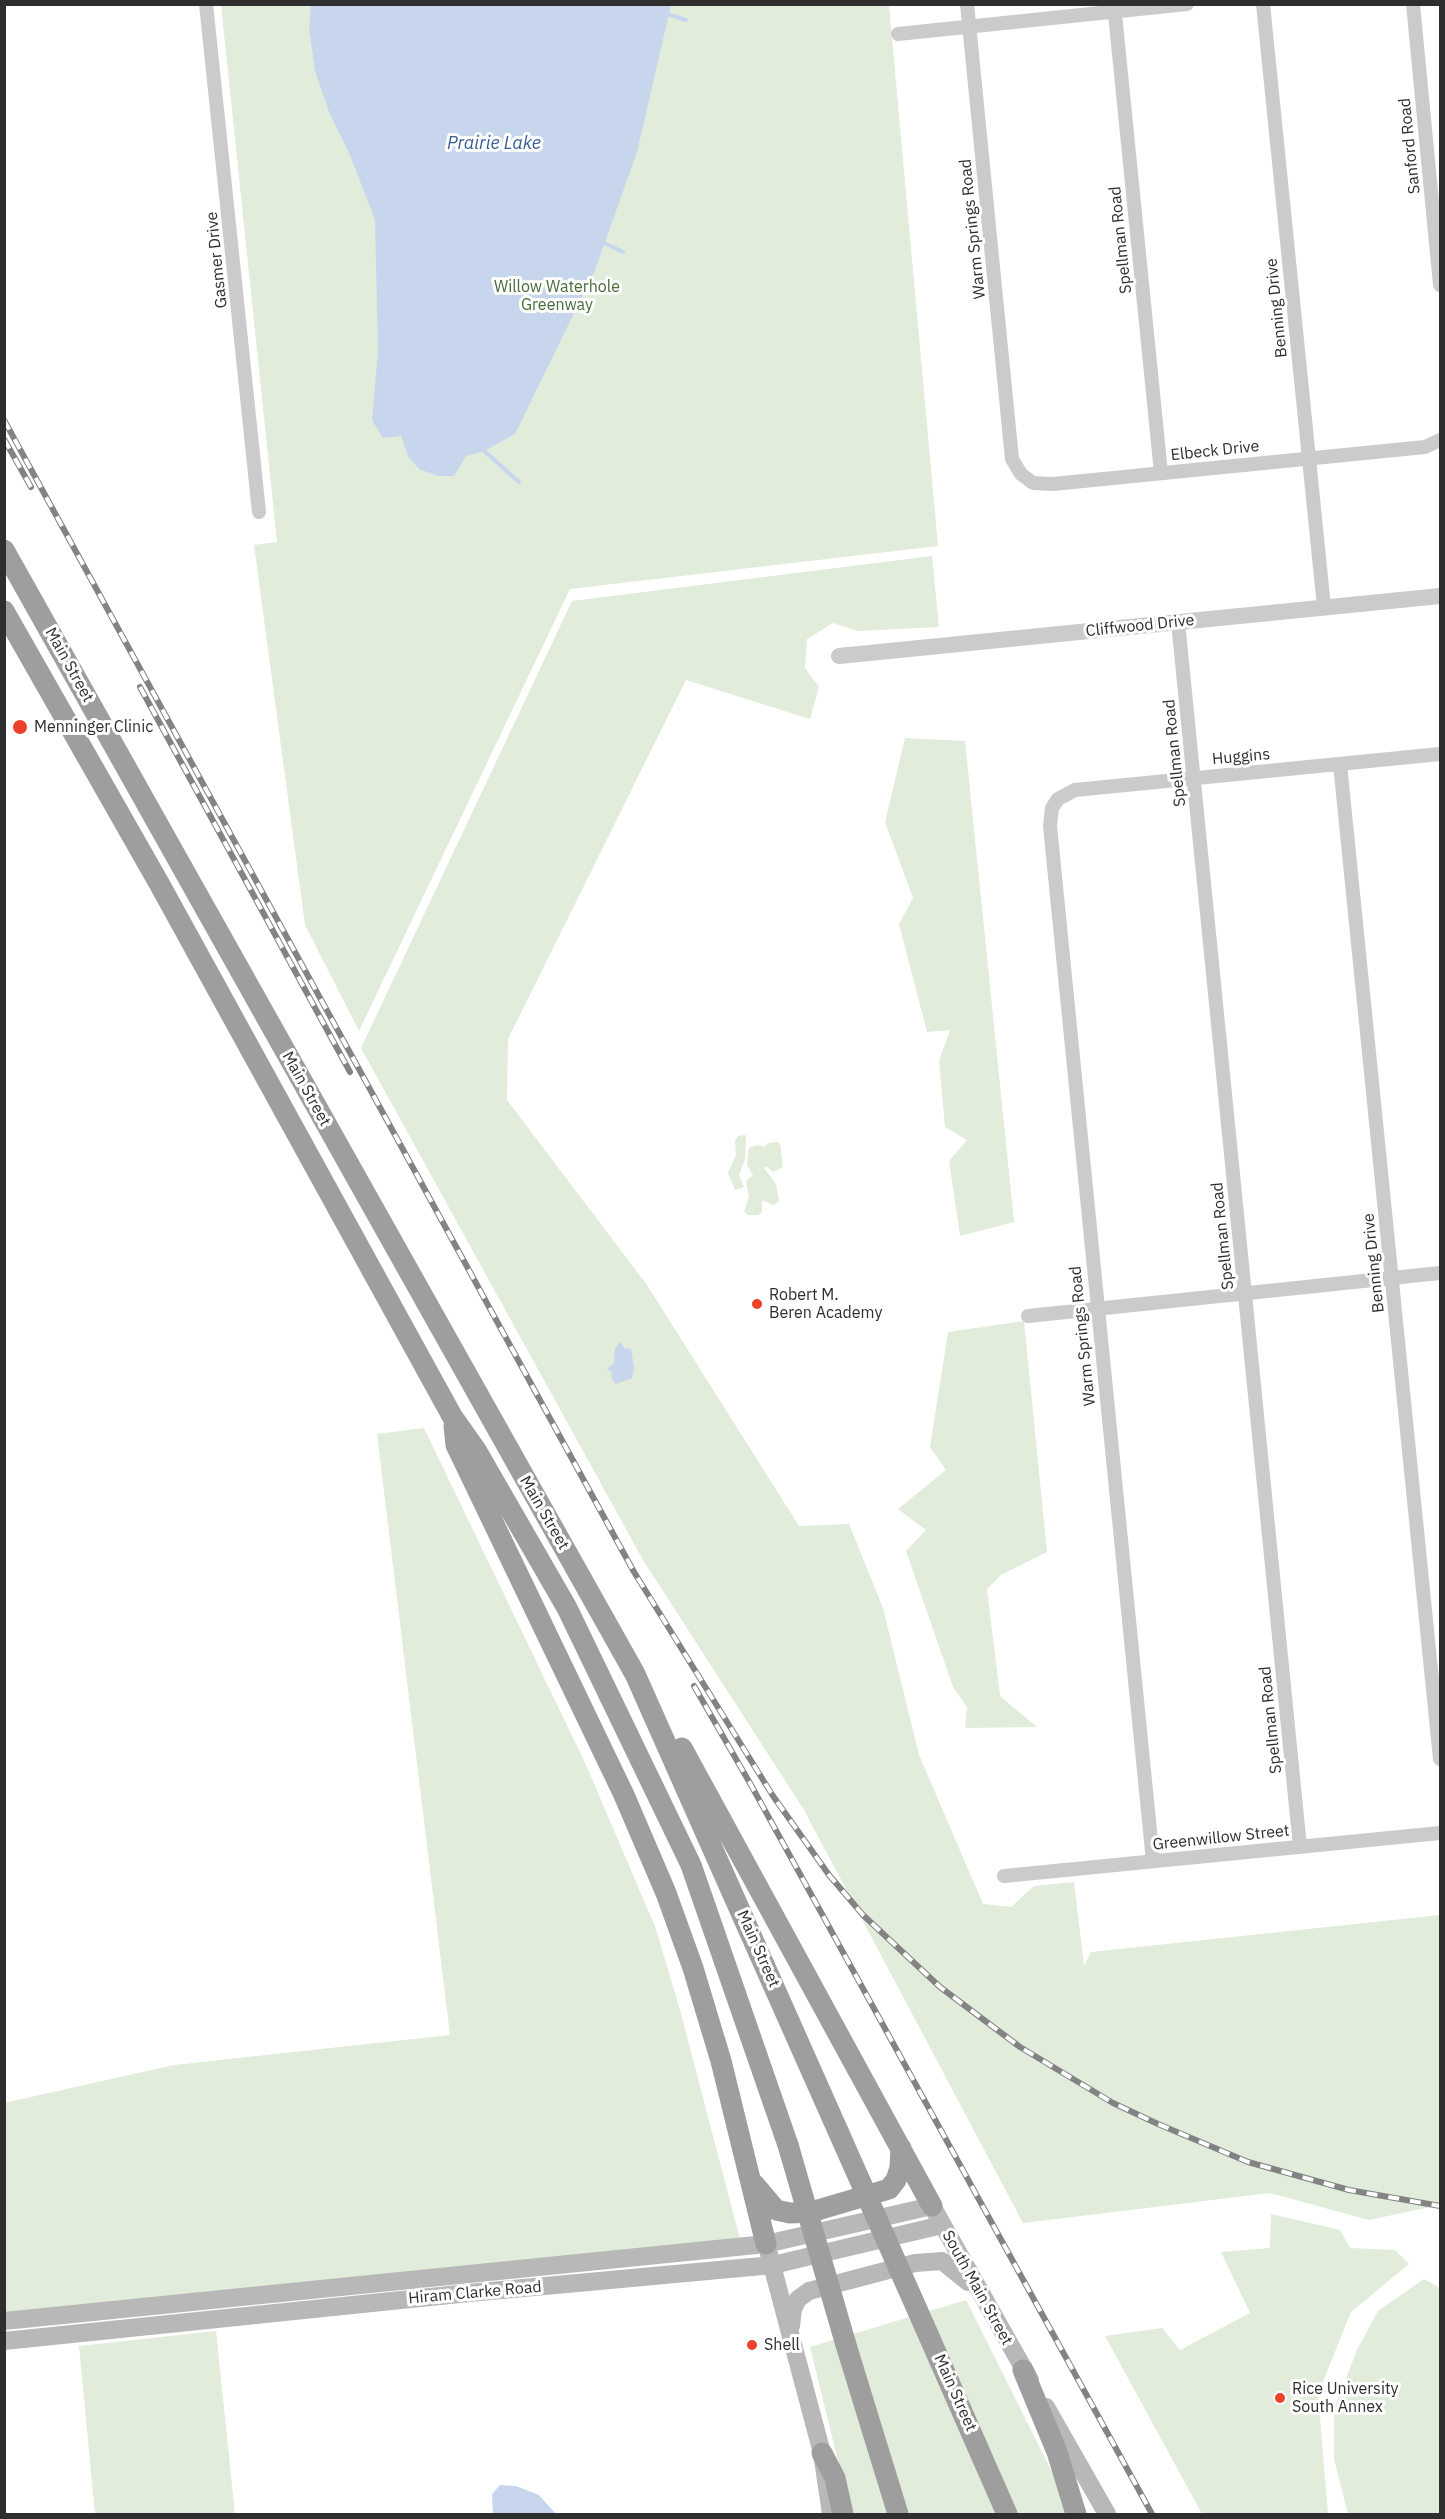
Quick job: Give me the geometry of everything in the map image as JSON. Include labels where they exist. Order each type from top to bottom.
[{"type":"highway","points":[[4,539],[32,599]]},
{"type":"highway","name":"Main Street","points":[[4,550],[619,1645],[645,1696],[1007,2514]]},
{"type":"highway","name":"Main Street","points":[[4,611],[160,885],[452,1416],[476,1450],[567,1608],[691,1865],[788,2145],[898,2514]]},
{"type":"highway","points":[[452,1416],[456,1445],[624,1795],[666,1893],[693,1968],[721,2061],[766,2244]]},
{"type":"highway","points":[[619,1645],[667,1721],[932,2205]]},
{"type":"highway","points":[[752,2181],[776,2210],[790,2213],[811,2212],[889,2189],[896,2180],[900,2168],[901,2148]]},
{"type":"highway","points":[[1023,2370],[1057,2452],[1076,2514]]},
{"type":"highway","points":[[822,2454],[835,2478],[843,2514]]},
{"type":"main road","name":"South Main Street","points":[[932,2205],[1023,2370],[1071,2447],[1107,2514]]},
{"type":"main road","name":"Hiram Clarke Road","points":[[4,2321],[766,2244],[932,2205]]},
{"type":"main road","name":"Hiram Clarke Road","points":[[4,2341],[398,2300],[773,2265],[942,2225]]},
{"type":"main road","points":[[766,2244],[822,2454],[831,2514]]},
{"type":"main road","points":[[794,2345],[790,2318],[798,2299],[809,2290],[934,2260],[949,2265],[980,2294]]},
{"type":"main road","points":[[577,2263],[580,2284]]},
{"type":"main road","points":[[397,2281],[398,2300]]},
{"type":"main road","points":[[222,2299],[224,2318]]},
{"type":"main road","points":[[66,2315],[68,2335]]},
{"type":"street","name":"Gasmer Drive","points":[[206,4],[259,512]]},
{"type":"street","name":"Warm Springs Road","points":[[967,4],[1011,451]]},
{"type":"street","points":[[898,34],[1115,8],[1187,4]]},
{"type":"street","name":"Benning Drive","points":[[1263,4],[1324,608]]},
{"type":"street","name":"Sanford Road","points":[[1413,4],[1440,285]]},
{"type":"street","name":"Spellman Road","points":[[1115,8],[1161,473]]},
{"type":"street","name":"Elbeck Drive","points":[[1011,451],[1012,459],[1021,474],[1033,483],[1053,484],[1425,447],[1440,440]]},
{"type":"street","name":"Cliffwood Drive","points":[[839,656],[1440,596]]},
{"type":"street","name":"Spellman Road","points":[[1178,622],[1300,1847]]},
{"type":"street","name":"Huggins","points":[[1052,808],[1058,799],[1075,790],[1440,754]]},
{"type":"street","name":"Benning Drive","points":[[1340,764],[1440,1759]]},
{"type":"street","name":"Warm Springs Road","points":[[1052,808],[1051,837],[1153,1861]]},
{"type":"street","points":[[1028,1316],[1440,1273]]},
{"type":"street","name":"Greenwillow Street","points":[[1004,1876],[1440,1833]]},
{"type":"green space","name":"Willow Waterhole Greenway","points":[[221,5],[889,5],[938,546],[570,589],[359,1031],[305,925],[254,545],[277,542]]},
{"type":"green space","points":[[932,556],[939,627],[858,631],[833,623],[807,639],[805,668],[819,687],[810,719],[686,680],[508,1039],[507,1100],[647,1285],[799,1526],[849,1524],[883,1608],[919,1755],[983,1904],[1011,1907],[1034,1886],[1074,1882],[1084,1966],[1091,1952],[1440,1915],[1440,2205],[1369,2220],[1270,2193],[1023,2223],[804,1810],[643,1560],[361,1048],[572,601]]},
{"type":"green space","points":[[905,738],[965,741],[1014,1222],[960,1236],[949,1161],[967,1140],[945,1127],[939,1061],[950,1030],[927,1032],[899,924],[913,898],[885,822]]},
{"type":"green space","points":[[746,1135],[745,1159],[739,1175],[744,1187],[735,1190],[728,1173],[736,1155],[735,1141],[738,1136]]},
{"type":"green space","points":[[768,1143],[780,1144],[783,1167],[773,1172],[766,1166],[764,1168],[776,1184],[779,1201],[773,1205],[762,1200],[762,1212],[758,1215],[748,1215],[744,1212],[749,1196],[746,1181],[753,1175],[747,1165],[749,1148],[757,1145],[765,1147]]},
{"type":"green space","points":[[1024,1321],[1047,1552],[1001,1575],[987,1589],[1000,1696],[1037,1727],[965,1728],[967,1707],[953,1687],[906,1551],[926,1530],[898,1509],[946,1470],[930,1447],[948,1332]]},
{"type":"green space","points":[[424,1428],[587,1767],[656,1929],[680,2010],[740,2239],[5,2314],[4,2103],[174,2065],[450,2035],[377,1434]]},
{"type":"green space","points":[[1271,2214],[1340,2230],[1350,2248],[1395,2250],[1409,2264],[1351,2312],[1318,2394],[1328,2514],[1202,2514],[1105,2336],[1162,2328],[1180,2350],[1250,2313],[1221,2252],[1270,2248]]},
{"type":"green space","points":[[1424,2279],[1440,2288],[1440,2514],[1348,2514],[1334,2459],[1334,2409],[1357,2350],[1378,2311]]},
{"type":"green space","points":[[966,2300],[1061,2490],[1070,2514],[851,2514],[810,2347]]},
{"type":"green space","points":[[216,2331],[235,2514],[95,2514],[79,2346]]},
{"type":"water","name":"Prairie Lake","points":[[311,5],[671,5],[637,152],[595,270],[515,434],[484,451],[466,456],[454,476],[438,476],[419,469],[408,456],[401,436],[383,438],[372,420],[378,351],[375,220],[350,155],[329,112],[315,71],[309,28]]},
{"type":"water","points":[[621,1342],[624,1348],[631,1349],[634,1367],[632,1378],[616,1384],[612,1379],[611,1371],[607,1369],[614,1363],[615,1348]]},
{"type":"water","points":[[500,2485],[516,2486],[539,2495],[556,2514],[493,2514],[492,2494]]},
{"type":"waterway","points":[[664,13],[686,20]]},
{"type":"waterway","points":[[602,242],[623,252]]},
{"type":"waterway","points":[[482,449],[519,482]]},
{"type":"railway","points":[[4,420],[634,1572],[773,1796],[829,1875],[863,1915],[940,1987],[1020,2047],[1113,2103],[1248,2162],[1349,2190],[1440,2206]]},
{"type":"railway","points":[[4,439],[31,487]]},
{"type":"railway","points":[[140,687],[350,1072]]},
{"type":"railway","points":[[694,1686],[751,1785],[1152,2514]]},
{"type":"place","name":"Menninger Clinic","points":[[20,727]]},
{"type":"place","name":"Robert M. Beren Academy","points":[[757,1304]]},
{"type":"place","name":"Shell","points":[[752,2345]]},
{"type":"place","name":"Rice University South Annex","points":[[1280,2398]]}]
